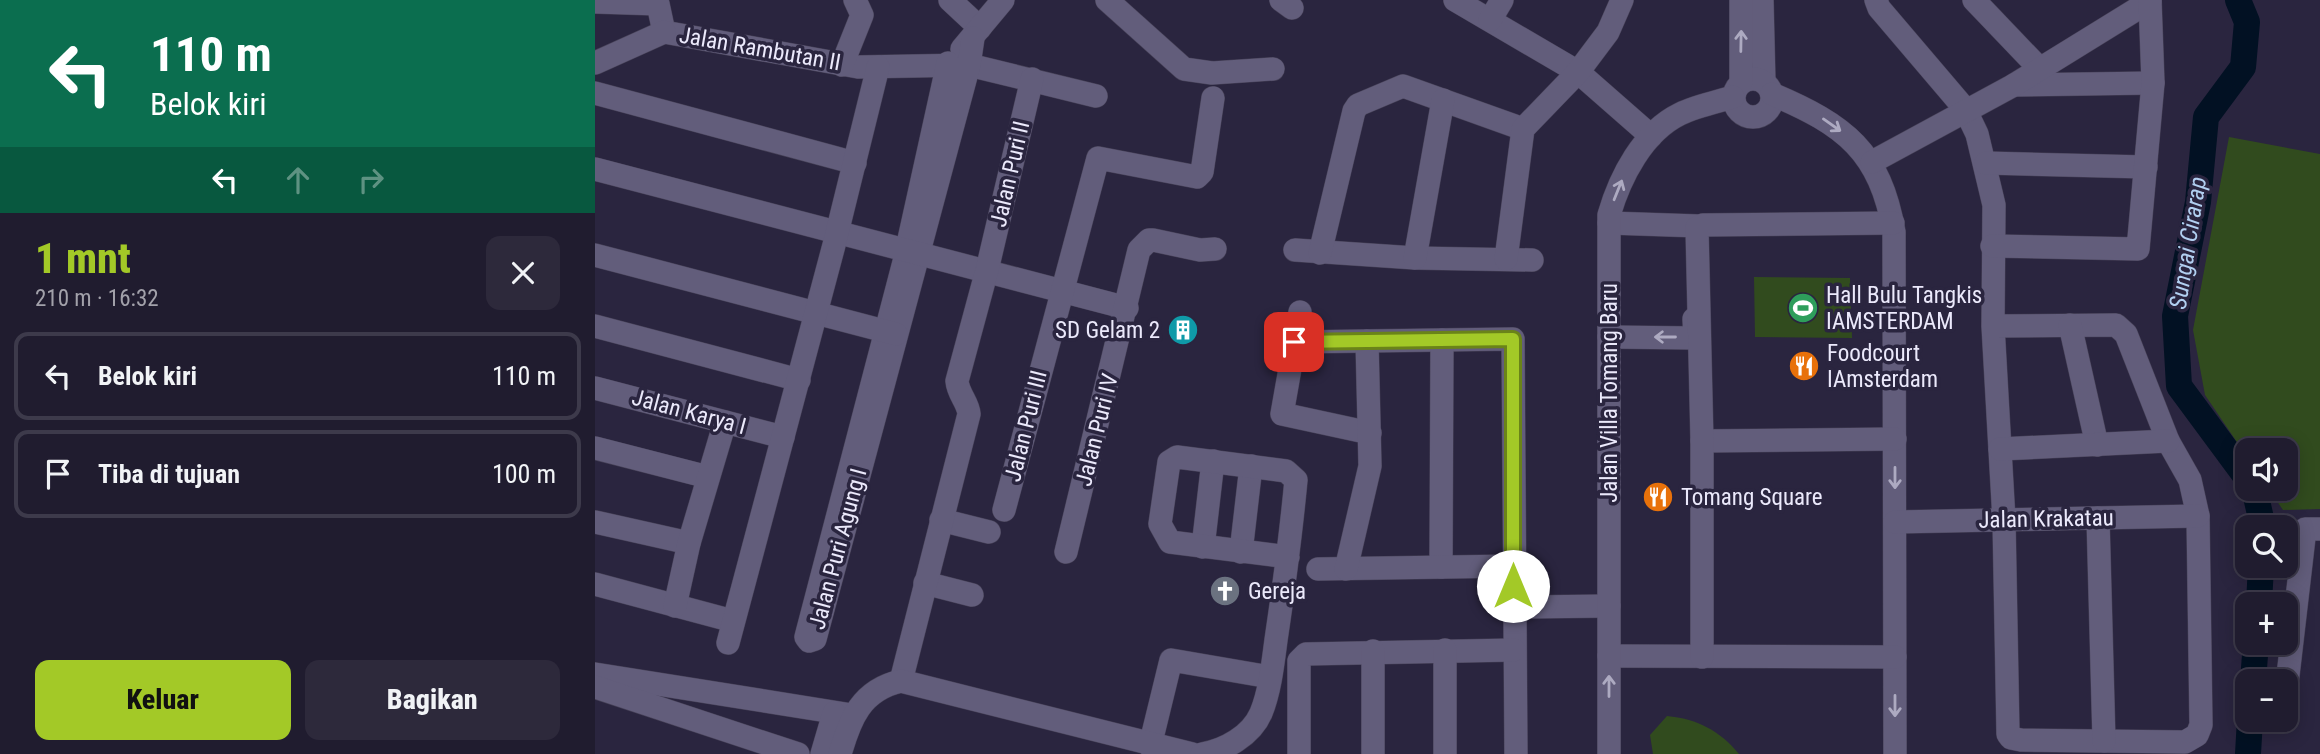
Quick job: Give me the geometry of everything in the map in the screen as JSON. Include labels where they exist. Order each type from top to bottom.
[{"type":"street","points":[[842,65],[862,15],[855,0]]},
{"type":"street","points":[[950,0],[977,33]]},
{"type":"street","points":[[959,64],[977,33],[1003,0]]},
{"type":"street","points":[[1107,0],[1184,69],[1212,73],[1273,69]]},
{"type":"street","points":[[1455,0],[1579,72],[1651,136]]},
{"type":"street","points":[[1490,20],[1502,0]]},
{"type":"street","points":[[1506,259],[1523,129],[1579,72],[1608,32],[1622,0]]},
{"type":"street","points":[[1741,0],[1737,90],[1739,112],[1752,117],[1769,109],[1762,0]]},
{"type":"street","points":[[1876,0],[1879,8],[1965,109],[1986,163],[1994,205],[1993,326],[2004,520],[2008,734],[2011,738],[2185,742],[2197,735],[2201,725],[2198,516],[2190,480],[2168,441],[2126,334],[2116,325],[1993,326]]},
{"type":"street","points":[[1974,0],[2039,68]]},
{"type":"street","points":[[1872,162],[1965,109],[2014,85],[2150,0],[2153,83],[2138,249],[1992,246]]},
{"type":"street","name":"Jalan Rambutan II","points":[[595,2],[659,2],[664,32],[842,65],[878,67],[959,64],[1096,96]]},
{"type":"street","points":[[595,63],[664,32]]},
{"type":"street","name":"Jalan Puri Agung I","points":[[844,506],[911,257],[959,64]]},
{"type":"street","points":[[728,643],[836,239],[878,67]]},
{"type":"street","name":"Jalan Puri II","points":[[901,681],[969,414],[958,392],[957,381],[986,276],[1032,79]]},
{"type":"street","points":[[1737,90],[1749,79],[1813,111],[1843,133],[1872,162],[1890,206],[1893,223],[1895,439],[1895,754]]},
{"type":"street","points":[[2014,85],[2153,83]]},
{"type":"street","points":[[1320,253],[1355,107],[1403,86],[1523,129]]},
{"type":"street","name":"Jalan Villa Tomang Baru","points":[[1609,754],[1609,223],[1617,188],[1651,136],[1680,114],[1737,90]]},
{"type":"street","points":[[595,93],[855,163]]},
{"type":"street","name":"Jalan Puri III","points":[[1004,510],[1059,295],[1098,158],[1197,177],[1202,172],[1213,98]]},
{"type":"street","points":[[1415,258],[1443,100]]},
{"type":"street","points":[[1986,163],[2146,167]]},
{"type":"street","points":[[595,169],[692,200],[1125,314],[1139,250],[1149,240],[1215,249]]},
{"type":"street","points":[[595,183],[692,200]]},
{"type":"street","points":[[1609,223],[1893,223]]},
{"type":"street","points":[[1609,337],[1695,338],[1695,225]]},
{"type":"street","points":[[1695,225],[1702,441],[1702,657]]},
{"type":"street","points":[[1296,250],[1415,258],[1532,260]]},
{"type":"street","points":[[595,255],[890,333]]},
{"type":"street","points":[[1300,312],[1282,414],[1370,433]]},
{"type":"street","name":"Jalan Puri IV","points":[[1066,552],[1125,314]]},
{"type":"street","points":[[2070,325],[2097,445]]},
{"type":"street","points":[[595,326],[799,380]]},
{"type":"street","points":[[1294,342],[1513,339],[1516,754]]},
{"type":"street","points":[[1441,567],[1442,340]]},
{"type":"street","points":[[1346,569],[1370,466],[1367,341]]},
{"type":"street","name":"Jalan Karya I","points":[[595,388],[783,437]]},
{"type":"street","points":[[675,606],[689,544],[725,422]]},
{"type":"street","points":[[1702,441],[1895,439]]},
{"type":"street","points":[[2000,449],[2168,441]]},
{"type":"street","points":[[595,448],[708,477]]},
{"type":"street","points":[[1202,754],[1230,745],[1251,728],[1261,713],[1271,677],[1288,557],[1296,480],[1286,471],[1177,457],[1169,461],[1160,524],[1163,535],[1170,542],[1288,557]]},
{"type":"street","points":[[1203,547],[1213,461]]},
{"type":"street","points":[[1241,551],[1251,466]]},
{"type":"street","name":"Jalan Krakatau","points":[[1895,522],[2198,516]]},
{"type":"street","points":[[2098,518],[2104,741]]},
{"type":"street","points":[[941,520],[989,532]]},
{"type":"street","points":[[595,522],[689,544]]},
{"type":"street","points":[[2289,669],[2305,529],[2320,528]]},
{"type":"street","points":[[1318,569],[1513,566]]},
{"type":"street","points":[[925,583],[972,595]]},
{"type":"street","points":[[595,584],[733,621]]},
{"type":"street","points":[[1513,607],[1609,606]]},
{"type":"street","points":[[1444,754],[1445,650]]},
{"type":"street","points":[[1299,754],[1299,661],[1311,652],[1514,650]]},
{"type":"street","points":[[1373,651],[1373,754]]},
{"type":"street","points":[[1609,656],[1895,657]]},
{"type":"street","points":[[1150,746],[1171,660],[1271,677]]},
{"type":"street","points":[[595,674],[843,714]]},
{"type":"street","points":[[822,754],[843,714],[883,687],[901,681],[1150,746],[1192,754]]},
{"type":"street","points":[[595,687],[798,754]]},
{"type":"street","points":[[840,754],[843,714]]},
{"type":"green space","points":[[2229,137],[2320,154],[2320,509],[2283,510],[2277,501],[2298,501],[2298,438],[2235,439],[2205,395],[2193,330]]},
{"type":"green space","name":"Hall Bulu Tangkis IAMSTERDAM","points":[[1754,277],[1850,278],[1852,338],[1755,337]]},
{"type":"green space","points":[[1667,716],[1707,727],[1724,738],[1739,754],[1653,754],[1650,735]]},
{"type":"waterway","name":"Sungai Cirarap","points":[[2235,462],[2179,386],[2175,316],[2198,202],[2206,117],[2243,67],[2247,22],[2238,0]]},
{"type":"waterway","name":"Sungai Cirarap","points":[[2257,501],[2260,515]]},
{"type":"waterway","name":"Sungai Cirarap","points":[[2260,578],[2260,592]]},
{"type":"waterway","name":"Sungai Cirarap","points":[[2254,669],[2255,655]]},
{"type":"waterway","name":"Sungai Cirarap","points":[[2248,754],[2249,732]]},
{"type":"place","name":"Hall Bulu Tangkis IAMSTERDAM","points":[[1803,308]]},
{"type":"place","name":"SD Gelam 2","points":[[1183,330]]},
{"type":"place","name":"Foodcourt IAmsterdam","points":[[1804,366]]},
{"type":"place","name":"Tomang Square","points":[[1658,497]]},
{"type":"place","name":"Gereja","points":[[1225,591]]},
{"type":"route","points":[[1294,342],[1513,339],[1513,586]]}]
